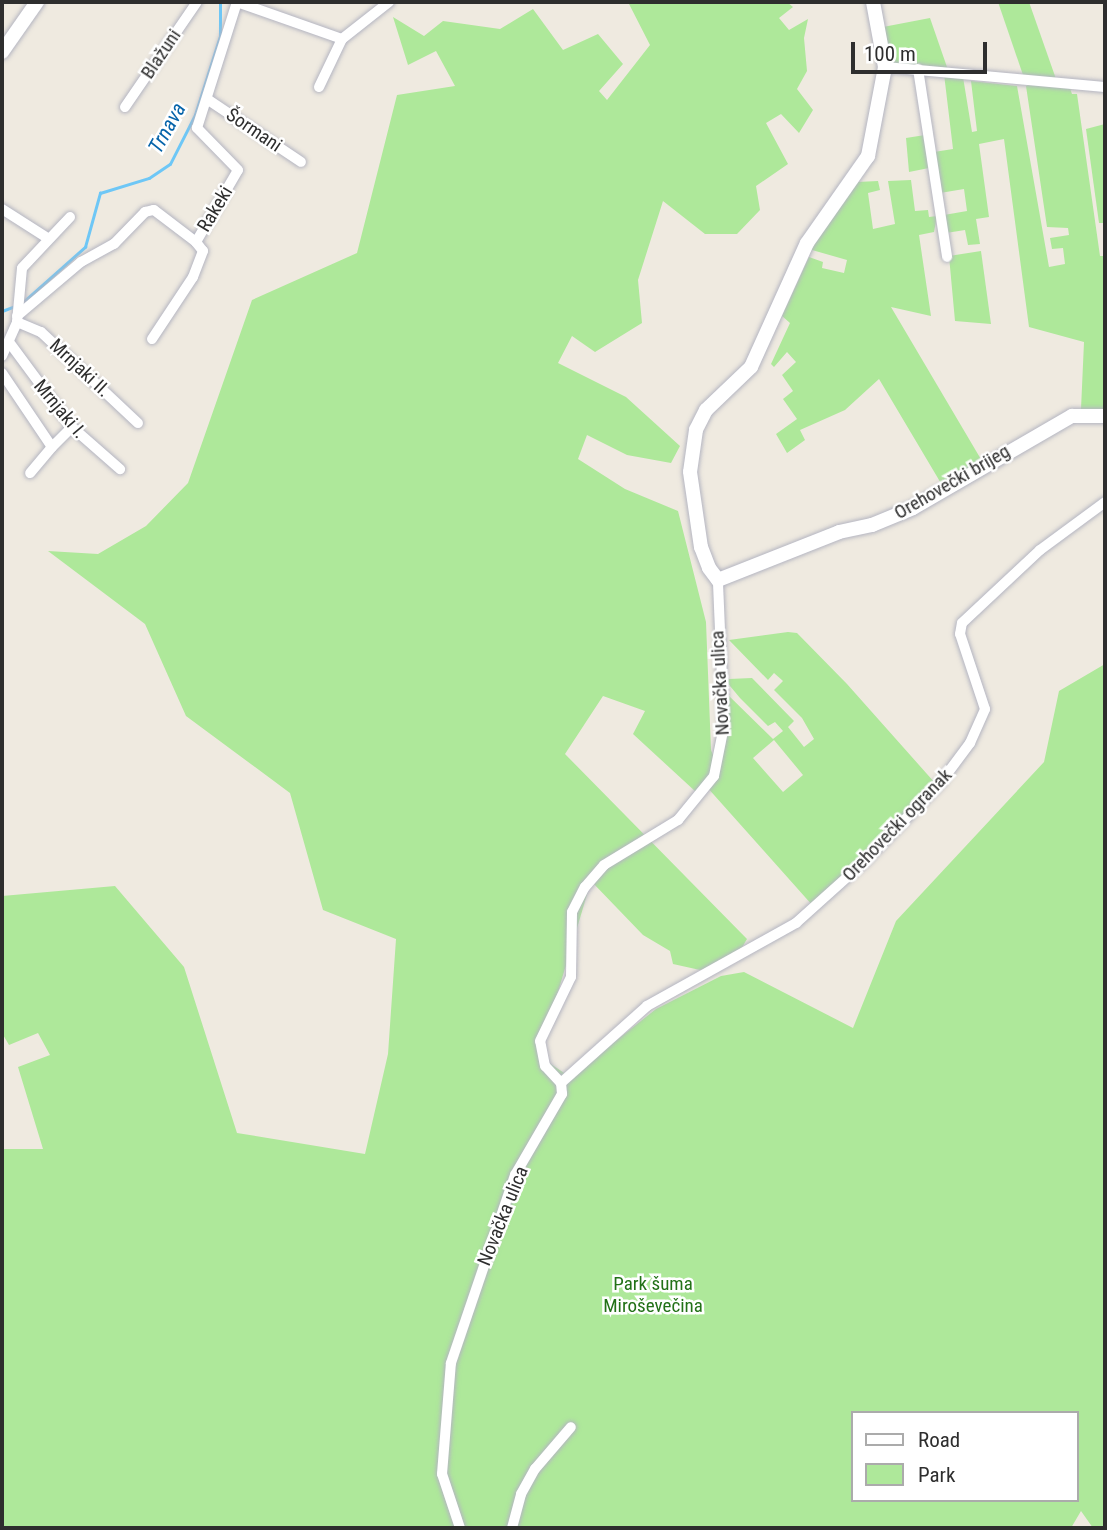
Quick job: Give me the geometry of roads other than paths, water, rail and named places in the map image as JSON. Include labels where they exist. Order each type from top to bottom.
[{"type":"street","points":[[2,52],[37,2]]},
{"type":"street","name":"Blažuni","points":[[125,107],[197,2]]},
{"type":"street","points":[[237,2],[342,39]]},
{"type":"street","name":"Rakeki","points":[[152,338],[193,277],[202,251],[196,242],[238,170],[197,128],[237,2]]},
{"type":"street","points":[[319,87],[342,39],[380,5],[389,2]]},
{"type":"street","points":[[718,580],[701,547],[690,464],[696,430],[706,410],[751,367],[807,243],[862,169],[877,120],[885,67],[873,2]]},
{"type":"street","points":[[885,67],[1105,88]]},
{"type":"street","points":[[918,69],[947,257]]},
{"type":"street","name":"Šormani","points":[[207,99],[301,162]]},
{"type":"street","points":[[2,209],[46,237]]},
{"type":"street","points":[[16,312],[81,262],[114,244],[145,212],[154,210],[196,242]]},
{"type":"street","points":[[2,356],[9,342],[16,312],[22,268],[46,237],[70,217]]},
{"type":"street","name":"Mrnjaki II.","points":[[16,312],[138,423]]},
{"type":"street","name":"Mrnjaki I.","points":[[9,342],[72,427],[120,469]]},
{"type":"street","points":[[2,373],[52,447]]},
{"type":"street","name":"Orehovečki brijeg","points":[[718,580],[913,508],[1072,415],[1105,416]]},
{"type":"street","points":[[30,473],[72,427]]},
{"type":"street","name":"Orehovečki ogranak","points":[[561,1083],[647,1006],[796,923],[865,861],[942,782],[970,743],[985,709],[960,634],[962,623],[1040,550],[1105,502]]},
{"type":"street","name":"Novačka ulica","points":[[460,1528],[442,1474],[451,1363],[515,1175],[556,1107],[561,1083],[545,1066],[540,1041],[544,1025],[568,986],[572,961],[569,922],[578,897],[614,856],[678,820],[714,776],[719,763],[724,726],[716,615],[718,580]]},
{"type":"street","points":[[512,1528],[520,1494],[535,1469],[571,1427]]},
{"type":"waterway","name":"Trnava","points":[[21,304],[85,247],[100,193],[149,178],[170,164],[195,115],[220,36],[220,2]]},
{"type":"waterway","name":"Trnava","points":[[2,311],[15,306]]},
{"type":"park label","name":"Park šuma Miroševečina","points":[[653,1295]]}]
